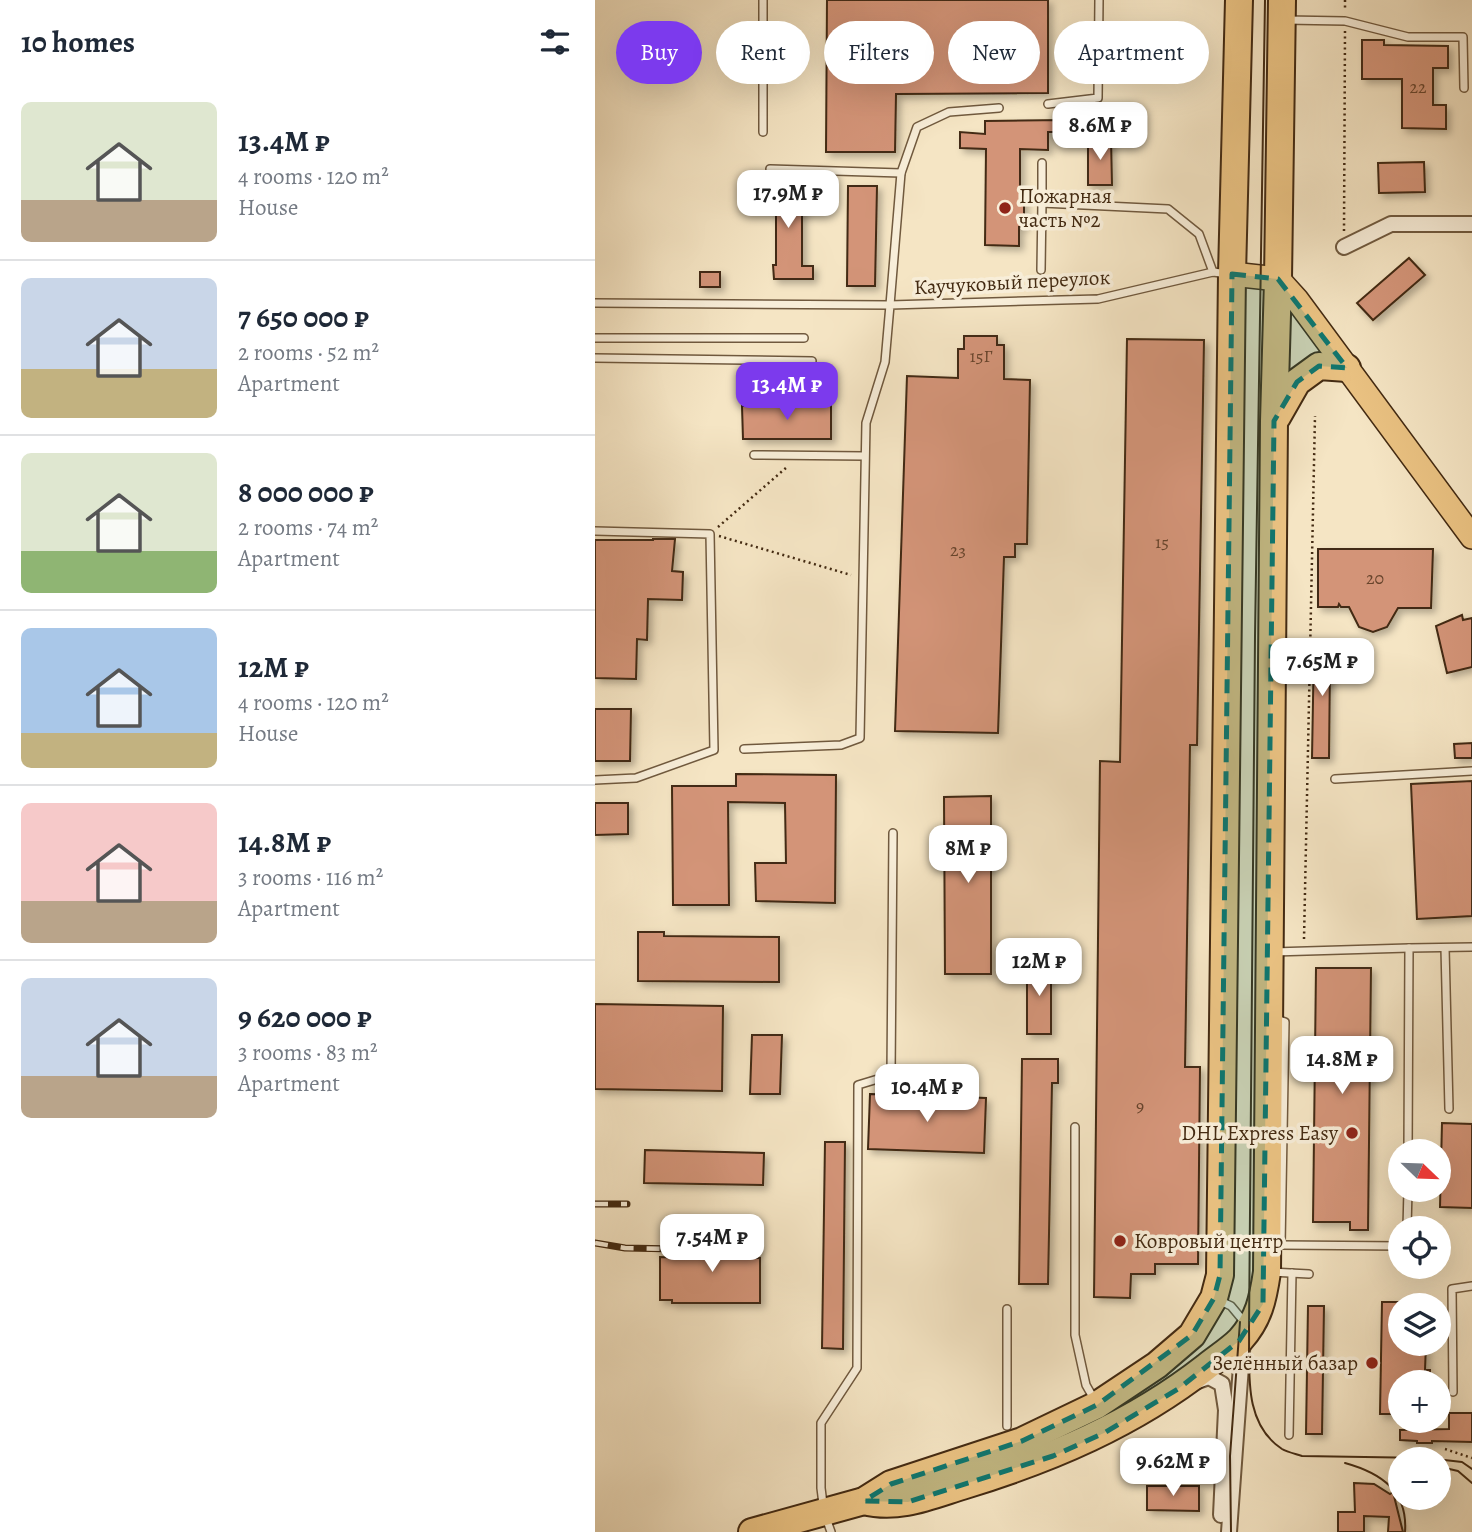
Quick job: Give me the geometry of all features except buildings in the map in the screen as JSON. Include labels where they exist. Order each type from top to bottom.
[{"type":"highway","points":[[752,1532],[827,1522],[891,1484],[1022,1441],[1097,1405],[1157,1365],[1192,1335],[1214,1298],[1220,1275],[1223,273],[1239,0]]},
{"type":"highway","points":[[864,1501],[882,1506],[908,1502],[1053,1456],[1104,1433],[1178,1389],[1263,1304],[1280,1273],[1274,1244],[1269,1016],[1281,10]]},
{"type":"highway","points":[[1274,421],[1297,382],[1319,366],[1346,368]]},
{"type":"main road","points":[[1223,273],[1278,279],[1472,537]]},
{"type":"street","points":[[1344,247],[1391,224],[1472,224]]},
{"type":"street","points":[[1229,1532],[1242,1326]]},
{"type":"street","points":[[1178,1389],[1209,1377],[1222,1384],[1226,1410],[1220,1532]]},
{"type":"lane","points":[[763,0],[763,132]]},
{"type":"lane","points":[[1048,104],[1098,98],[1099,0]]},
{"type":"lane","points":[[1281,10],[1345,21],[1408,37],[1463,37],[1464,88]]},
{"type":"lane","points":[[595,303],[890,305],[901,173],[917,127],[949,112],[999,108]]},
{"type":"lane","points":[[1041,270],[1042,163]]},
{"type":"lane","points":[[770,169],[901,173]]},
{"type":"lane","points":[[1042,203],[1168,209],[1199,234],[1223,273]]},
{"type":"lane","name":"Каучуковый переулок","points":[[744,749],[841,745],[860,738],[866,423],[885,362],[890,305],[1098,299],[1223,273]]},
{"type":"lane","points":[[595,338],[804,338]]},
{"type":"lane","points":[[595,358],[812,361]]},
{"type":"lane","points":[[754,455],[864,456]]},
{"type":"lane","points":[[595,531],[710,534],[714,750],[636,778],[595,780]]},
{"type":"lane","points":[[1335,779],[1472,771]]},
{"type":"lane","points":[[827,1522],[821,1488],[821,1423],[857,1368],[858,1085],[891,1075],[893,833]]},
{"type":"lane","points":[[1270,952],[1472,947]]},
{"type":"lane","points":[[1408,1139],[1409,948]]},
{"type":"lane","points":[[1445,948],[1449,1109]]},
{"type":"lane","points":[[1075,1127],[1075,1335],[1086,1385],[1097,1405]]},
{"type":"lane","points":[[1274,1244],[1388,1246]]},
{"type":"lane","points":[[1289,1435],[1280,1273],[1309,1274]]},
{"type":"lane","points":[[1453,1392],[1452,1289],[1472,1286]]},
{"type":"lane","points":[[1214,1298],[1231,1306],[1242,1326]]},
{"type":"lane","points":[[1007,1309],[1007,1426]]},
{"type":"path","points":[[1344,247],[1345,0]]},
{"type":"path","points":[[1303,953],[1315,416]]},
{"type":"path","points":[[710,534],[787,467]]},
{"type":"path","points":[[710,534],[864,579]]},
{"type":"path","points":[[1451,1451],[1472,1458]]},
{"type":"highlighted area","points":[[1232,274],[1278,279],[1347,368],[1319,366],[1297,382],[1274,421],[1263,1304],[1239,1341],[1178,1389],[1104,1433],[1053,1456],[908,1502],[864,1501],[891,1484],[1022,1441],[1097,1405],[1192,1335],[1214,1298],[1220,1275]]},
{"type":"tram line","points":[[1265,0],[1255,636],[1249,1329],[1251,1394],[1260,1425],[1269,1438],[1289,1452],[1302,1456],[1427,1458],[1462,1462],[1472,1469]]},
{"type":"tram line","points":[[1231,1532],[1230,1456],[1240,1322]]},
{"type":"tram line","points":[[1345,1463],[1370,1472],[1390,1486],[1402,1505],[1405,1532]]},
{"type":"tram line","points":[[1451,1469],[1458,1471],[1472,1483]]},
{"type":"railway","points":[[595,1204],[627,1204]]},
{"type":"railway","points":[[595,1243],[625,1248],[677,1249]]},
{"type":"place","name":"Пожарная часть №2","points":[[1005,208]]},
{"type":"place","name":"DHL Express Easy","points":[[1352,1133]]},
{"type":"place","name":"Ковровый центр","points":[[1120,1241]]},
{"type":"place","name":"Зелённый базар","points":[[1372,1363]]}]
